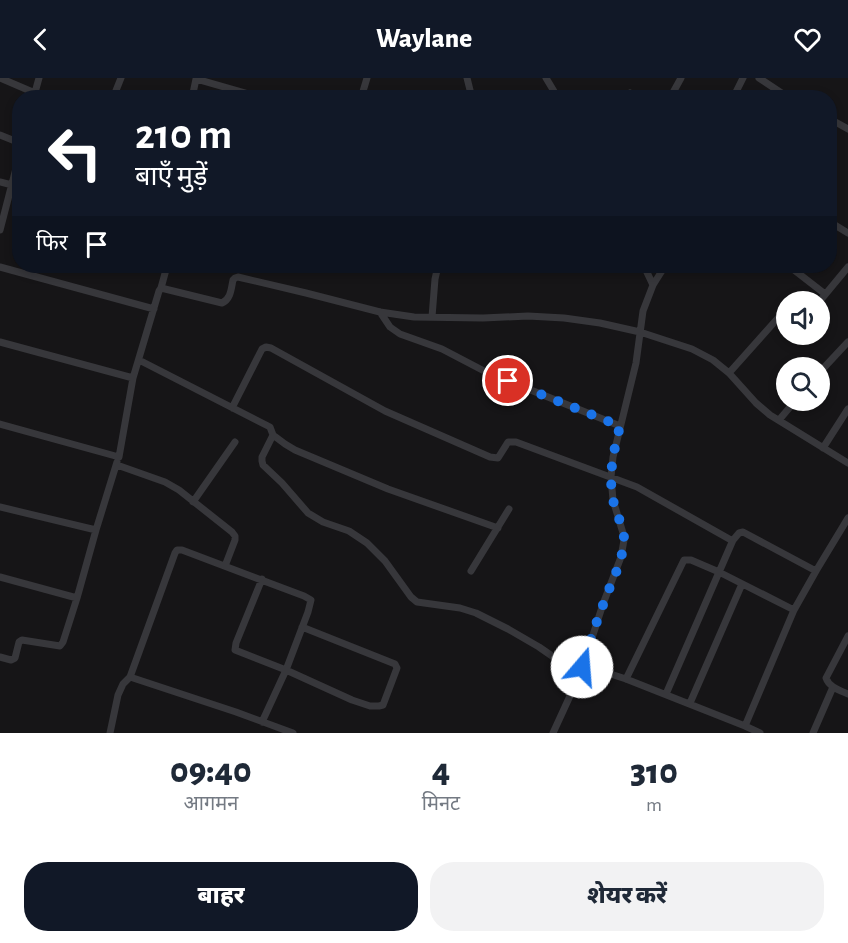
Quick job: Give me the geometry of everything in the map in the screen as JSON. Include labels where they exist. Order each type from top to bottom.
[{"type":"street","points":[[0,78],[24,90]]},
{"type":"street","points":[[759,78],[777,90]]},
{"type":"street","points":[[196,79],[235,90]]},
{"type":"street","points":[[0,230],[12,181]]},
{"type":"street","points":[[0,182],[11,185]]},
{"type":"street","points":[[828,291],[848,267]]},
{"type":"street","points":[[22,273],[154,309]]},
{"type":"street","points":[[0,657],[11,660],[15,658],[19,642],[25,639],[55,646],[60,646],[63,642],[117,465],[133,378],[165,273]]},
{"type":"street","points":[[432,317],[437,273]]},
{"type":"street","points":[[647,273],[653,285]]},
{"type":"street","points":[[553,733],[582,667],[623,548],[623,532],[613,500],[611,477],[613,457],[636,363],[643,311],[653,285],[661,273]]},
{"type":"street","points":[[798,273],[821,291]]},
{"type":"street","points":[[161,288],[222,303],[229,297],[233,280],[238,277],[380,312],[414,317],[564,318],[640,332],[683,346],[713,360],[729,372],[756,404],[770,415],[848,463]]},
{"type":"street","points":[[380,312],[390,327],[400,334],[442,349],[486,372],[620,426]]},
{"type":"street","points":[[729,372],[776,319]]},
{"type":"street","points":[[0,342],[133,378]]},
{"type":"street","points":[[830,361],[848,342]]},
{"type":"street","points":[[232,408],[262,349],[269,347],[385,411],[490,457],[499,457],[508,442],[513,441],[641,489],[733,540]]},
{"type":"street","points":[[139,360],[270,427],[273,435],[295,450],[388,489],[498,528]]},
{"type":"street","points":[[823,448],[848,409]]},
{"type":"street","points":[[779,420],[787,411]]},
{"type":"street","points":[[0,424],[119,457]]},
{"type":"street","points":[[273,435],[262,458],[263,465],[312,516],[354,533],[373,548],[414,600],[476,613],[539,647],[565,665],[573,668],[592,668],[626,679],[760,733]]},
{"type":"street","points":[[194,502],[236,442]]},
{"type":"street","points":[[117,465],[165,482],[179,490],[232,532],[235,540],[225,566]]},
{"type":"street","points":[[0,507],[96,530]]},
{"type":"street","points":[[471,571],[509,509]]},
{"type":"street","points":[[745,726],[794,610],[848,518]]},
{"type":"street","points":[[666,694],[733,540],[739,532],[743,532],[816,571]]},
{"type":"street","points":[[111,733],[118,695],[123,684],[130,677],[177,550],[262,579],[309,598],[311,602],[286,669],[262,722]]},
{"type":"street","points":[[626,679],[682,561],[691,560],[719,572],[794,610]]},
{"type":"street","points":[[0,577],[77,598]]},
{"type":"street","points":[[262,579],[236,651],[286,669],[364,704],[379,706],[385,703],[397,668],[395,664],[302,627]]},
{"type":"street","points":[[690,703],[742,584]]},
{"type":"street","points":[[848,636],[826,677],[832,687],[848,694]]},
{"type":"street","points":[[130,677],[293,733]]},
{"type":"street","points":[[813,733],[832,687]]},
{"type":"route","points":[[508,381],[620,426],[611,477],[613,500],[623,532],[623,548],[582,667]]}]
